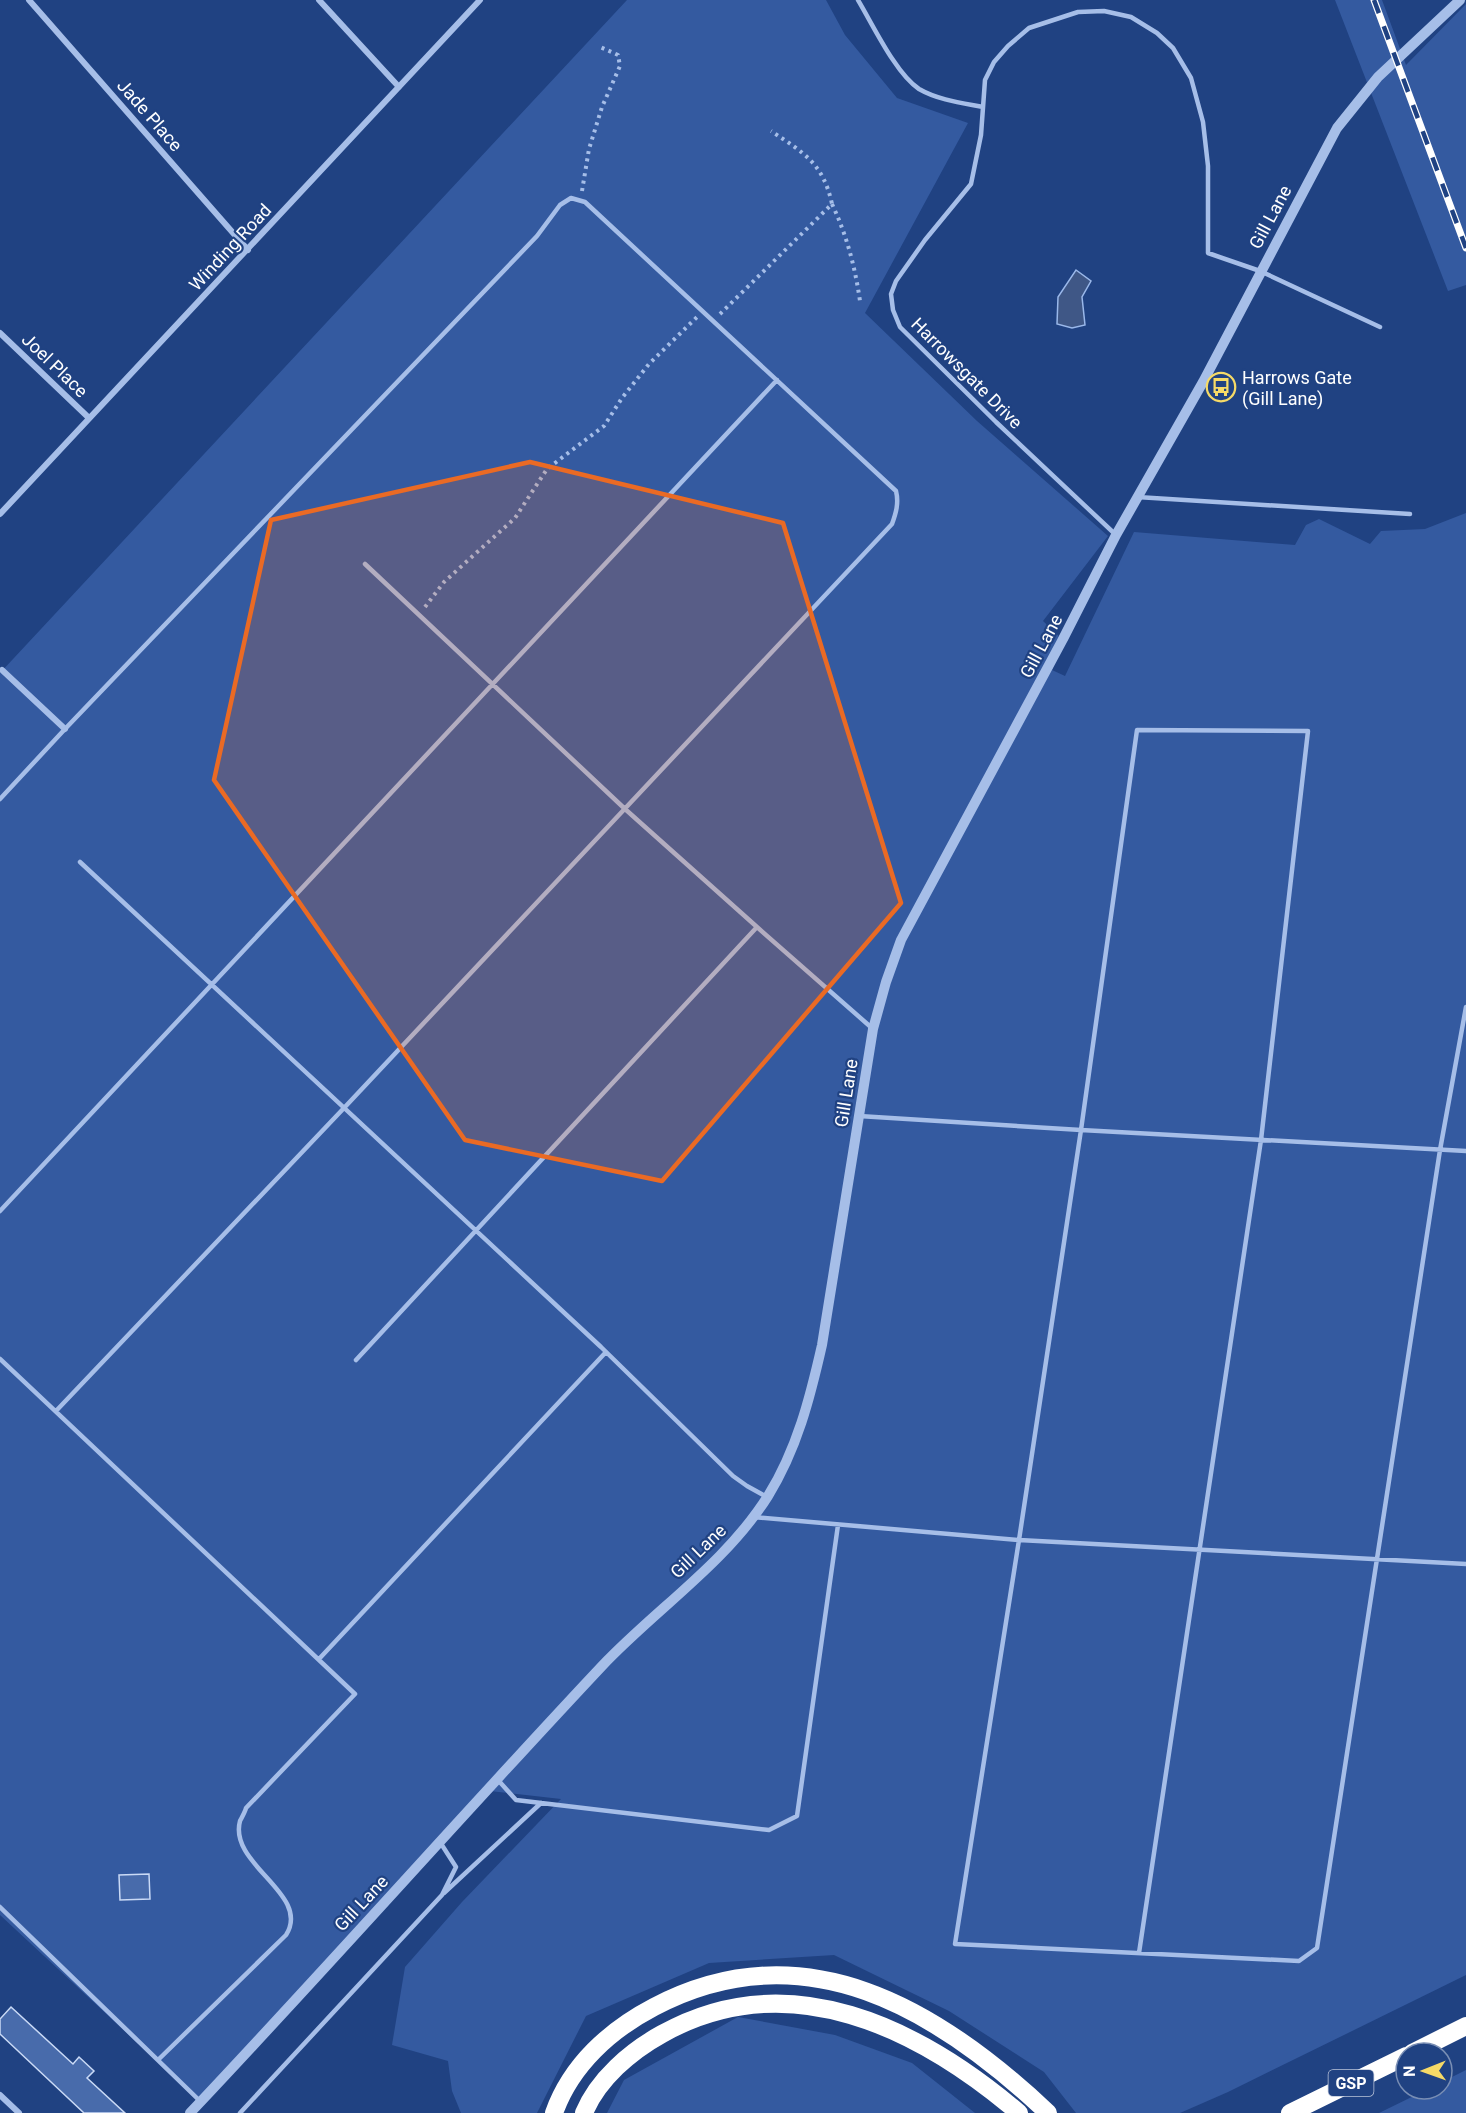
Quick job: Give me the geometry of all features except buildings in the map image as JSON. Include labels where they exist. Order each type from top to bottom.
[{"type":"highway","points":[[554,2113],[575,2071],[602,2043],[628,2023],[686,1991],[752,1976],[784,1974],[817,1977],[851,1985],[886,1998],[940,2026],[1004,2074],[1048,2113]]},
{"type":"highway","points":[[584,2113],[602,2083],[628,2058],[656,2037],[682,2023],[708,2013],[765,2003],[810,2005],[866,2020],[911,2039],[984,2084],[1019,2113]]},
{"type":"highway","points":[[1436,2041],[1466,2026]]},
{"type":"highway","name":"GSP","points":[[1290,2113],[1394,2062]]},
{"type":"street","name":"Jade Place","points":[[29,0],[248,250]]},
{"type":"street","points":[[320,0],[399,87]]},
{"type":"street","name":"Winding Road","points":[[0,514],[480,0]]},
{"type":"street","name":"Gill Lane","points":[[190,2113],[604,1664],[720,1555],[767,1497],[788,1461],[802,1425],[813,1386],[822,1345],[873,1029],[886,981],[906,930],[1063,639],[1116,535],[1203,382],[1337,128],[1378,77],[1460,0]]},
{"type":"street","name":"Joel Place","points":[[0,333],[89,418]]},
{"type":"street","points":[[2,670],[64,729]]},
{"type":"street","points":[[0,2095],[19,2113]]},
{"type":"lane","points":[[858,0],[903,75],[919,89],[940,98],[983,107]]},
{"type":"lane","name":"Harrowsgate Drive","points":[[1116,535],[996,422],[900,327],[893,310],[891,294],[896,281],[925,240],[971,184],[981,135],[985,80],[994,62],[1029,28],[1078,12],[1104,11],[1131,16],[1157,33],[1173,48],[1191,78],[1203,122],[1208,166],[1208,254],[1260,271],[1380,327]]},
{"type":"lane","points":[[0,799],[64,729],[537,236],[560,205],[571,198],[585,202],[896,491],[897,512],[892,524],[56,1411]]},
{"type":"lane","points":[[0,1211],[777,380]]},
{"type":"lane","points":[[1137,497],[1410,514]]},
{"type":"lane","points":[[365,564],[625,808],[873,1029]]},
{"type":"lane","points":[[1139,1953],[1261,1140],[1308,731],[1137,730],[1081,1130],[955,1944],[1299,1961],[1317,1948],[1440,1150],[1466,1007]]},
{"type":"lane","points":[[80,862],[606,1353],[733,1476],[767,1497]]},
{"type":"lane","points":[[356,1360],[757,927]]},
{"type":"lane","points":[[859,1116],[1466,1151]]},
{"type":"lane","points":[[319,1659],[606,1353]]},
{"type":"lane","points":[[0,1359],[355,1694],[246,1808],[240,1822],[240,1834],[248,1855],[285,1900],[292,1916],[292,1926],[286,1935],[158,2060]]},
{"type":"lane","points":[[753,1517],[1019,1540],[1466,1564]]},
{"type":"lane","points":[[497,1779],[516,1800],[769,1830],[797,1816],[838,1525]]},
{"type":"lane","points":[[240,2113],[442,1895],[541,1803]]},
{"type":"lane","points":[[440,1842],[456,1867],[442,1895]]},
{"type":"lane","points":[[0,1907],[201,2102]]},
{"type":"path","points":[[580,201],[589,149],[602,107],[620,66],[618,55],[597,46]]},
{"type":"path","points":[[771,131],[805,154],[820,171],[828,185],[832,204],[845,233],[854,265],[860,301]]},
{"type":"path","points":[[713,321],[832,204]]},
{"type":"path","points":[[419,615],[444,582],[514,518],[547,468],[604,426],[622,398],[649,364],[703,312]]},
{"type":"highlighted area","points":[[530,462],[783,523],[901,903],[662,1181],[465,1140],[214,780],[271,520]]},
{"type":"shaded area","points":[[627,0],[826,0],[845,35],[897,98],[968,123],[865,313],[977,421],[1108,536],[1043,621],[1063,640],[1052,670],[1065,676],[1134,532],[1295,545],[1306,525],[1319,519],[1370,544],[1381,531],[1425,529],[1466,513],[1466,1975],[1228,2092],[1180,2113],[1076,2113],[1044,2072],[949,2011],[834,1955],[709,1963],[586,2016],[537,2113],[461,2113],[452,2091],[448,2061],[392,2045],[405,1967],[462,1902],[561,1799],[490,1791],[201,2102],[0,1915],[0,673]]},
{"type":"shaded area","points":[[1335,0],[1382,0],[1406,65],[1466,4],[1466,285],[1448,291]]},
{"type":"shaded area","points":[[1076,270],[1091,281],[1082,297],[1085,325],[1072,328],[1057,324],[1058,297]]},
{"type":"shaded area","points":[[738,2017],[835,2035],[912,2063],[975,2113],[607,2113],[624,2080]]},
{"type":"shaded area","points":[[1466,2070],[1466,2113],[1379,2113],[1404,2101],[1454,2101],[1454,2076]]},
{"type":"railway","points":[[1374,0],[1466,248]]},
{"type":"place","name":"Harrows Gate (Gill Lane)","points":[[1221,387]]}]
